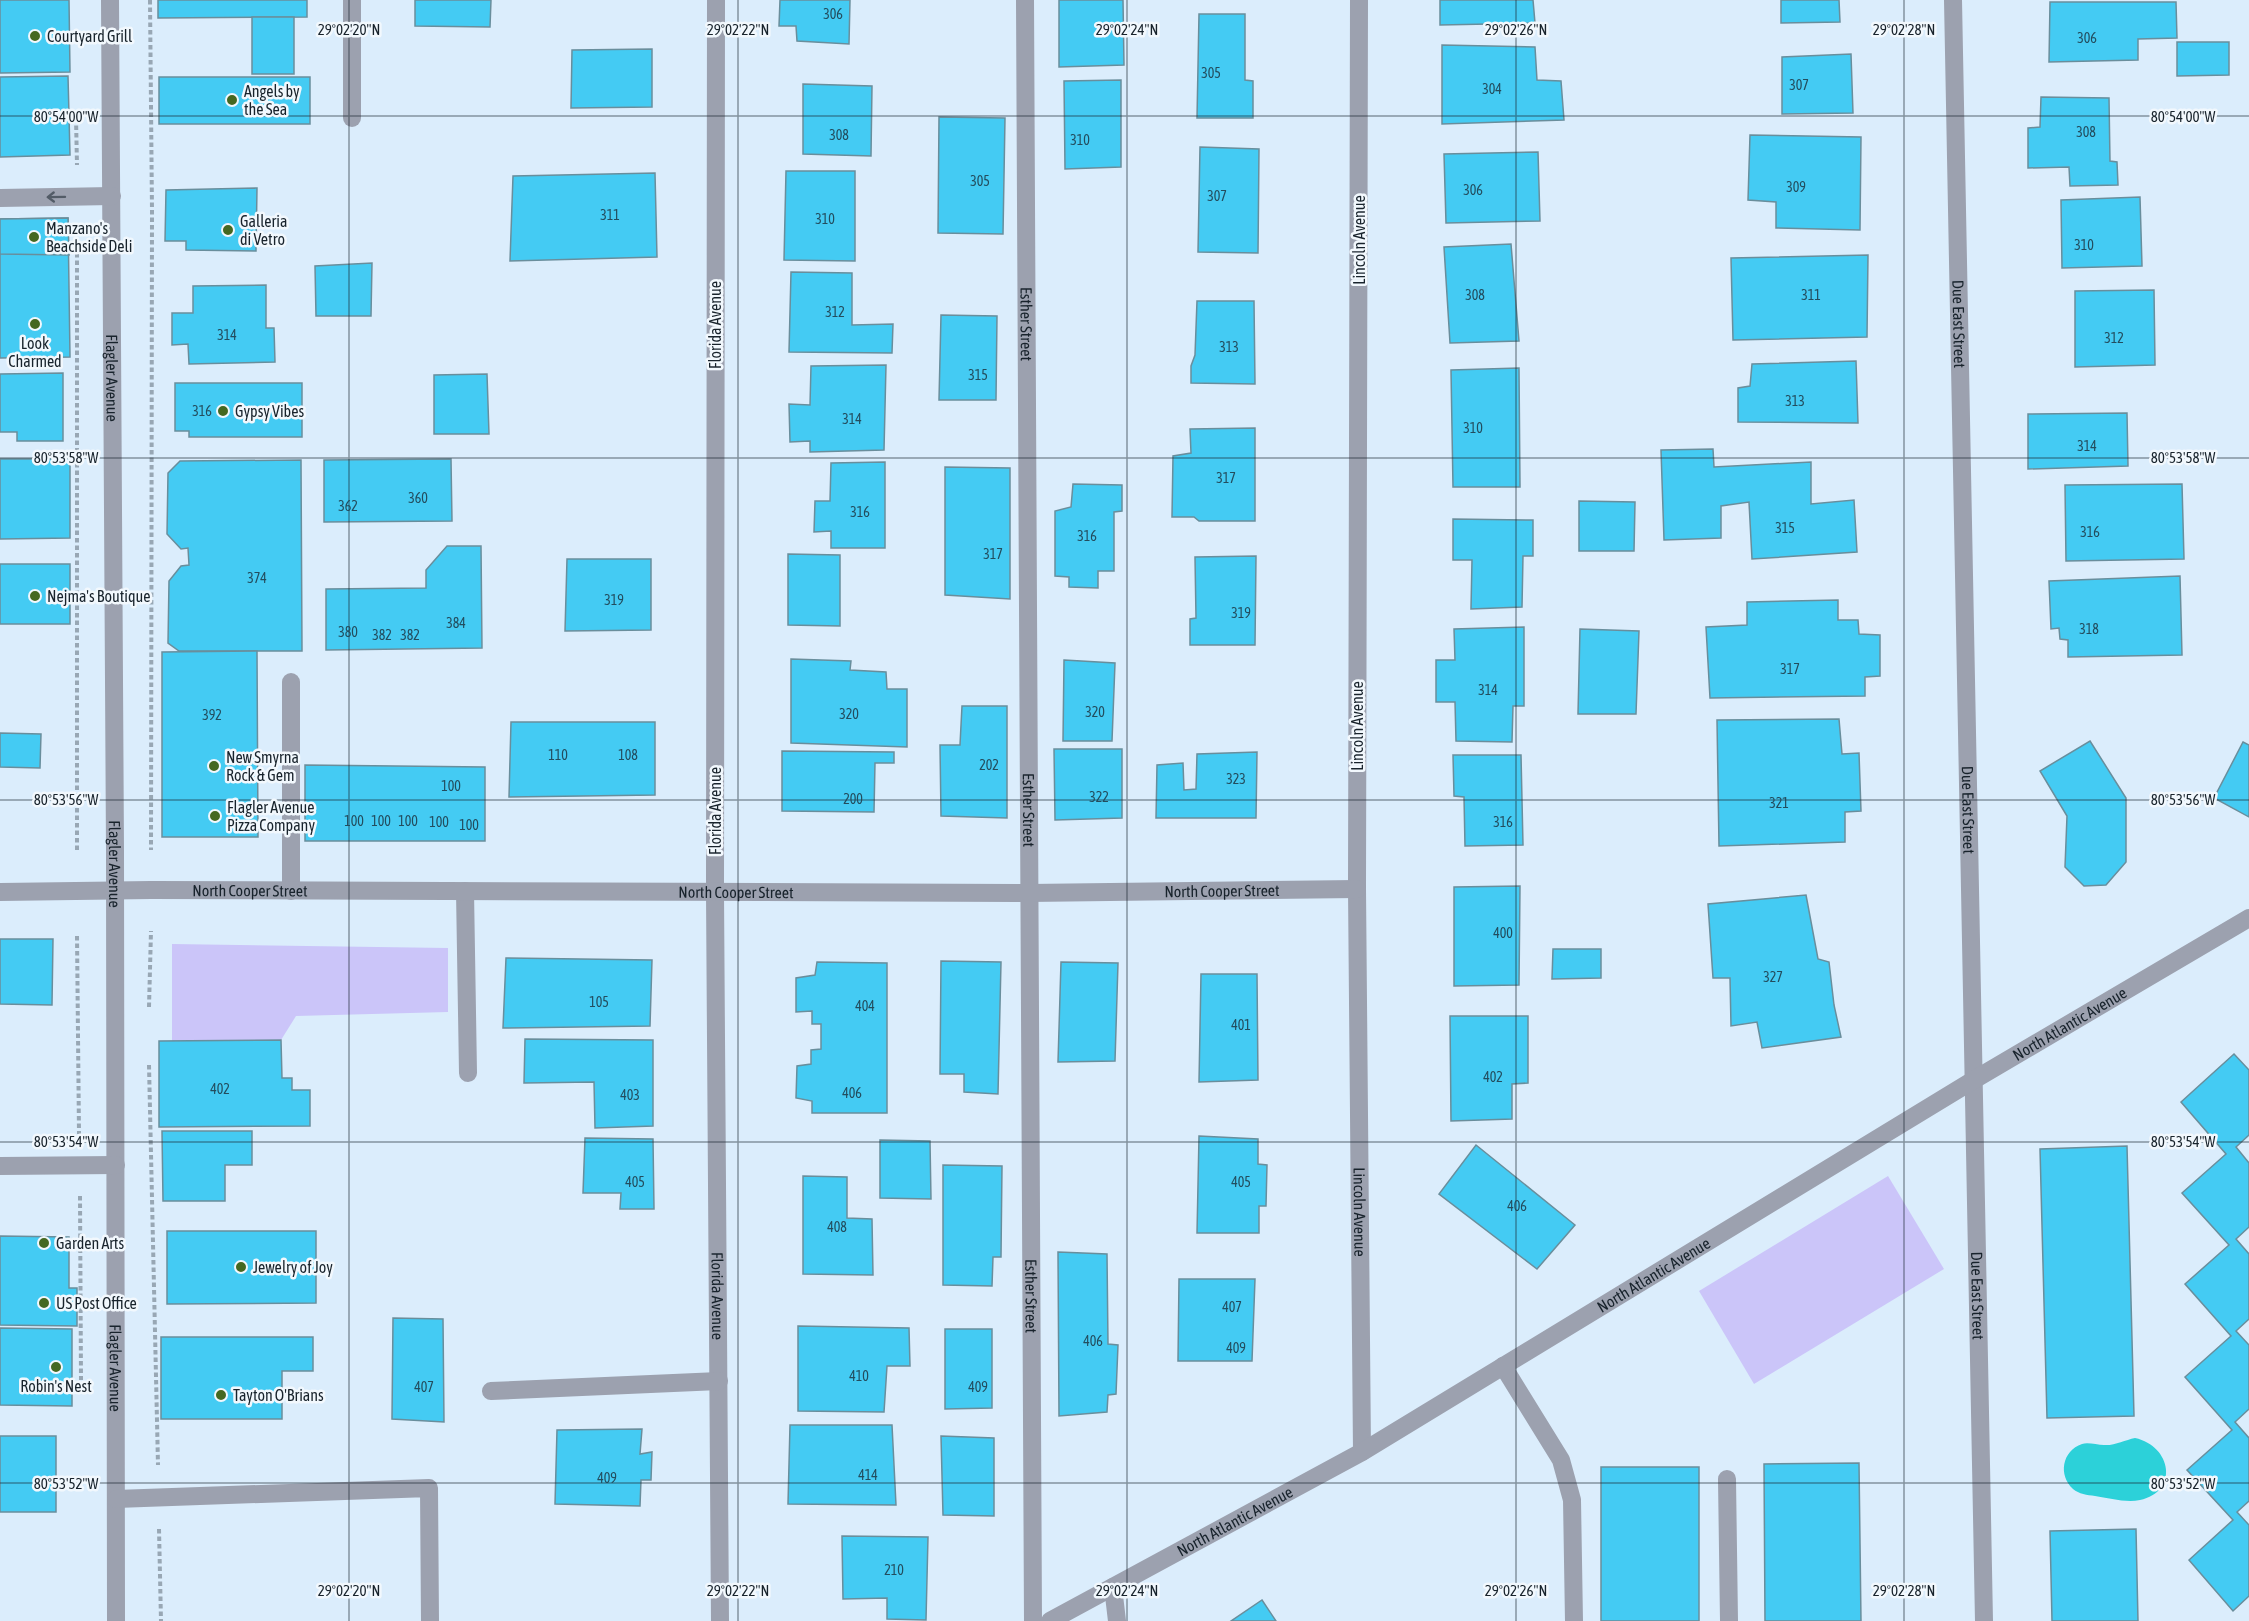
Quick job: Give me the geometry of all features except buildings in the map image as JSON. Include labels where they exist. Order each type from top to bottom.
[{"type":"street","name":"Flagler Avenue","points":[[110,0],[116,1621]]},
{"type":"street","points":[[352,0],[352,118]]},
{"type":"street","name":"Florida Avenue","points":[[716,0],[715,893],[720,1621]]},
{"type":"street","name":"Esther Street","points":[[1025,0],[1034,1621]]},
{"type":"street","name":"Lincoln Avenue","points":[[1359,0],[1357,889],[1362,1452]]},
{"type":"street","name":"Due East Street","points":[[1953,0],[1984,1621]]},
{"type":"street","points":[[0,198],[112,196]]},
{"type":"street","points":[[291,682],[291,891]]},
{"type":"street","name":"North Cooper Street","points":[[0,892],[1029,893],[1357,889]]},
{"type":"street","points":[[465,891],[468,1073]]},
{"type":"street","name":"North Atlantic Avenue","points":[[1050,1621],[1362,1452],[1972,1081],[2249,918]]},
{"type":"street","points":[[0,1166],[116,1165]]},
{"type":"street","points":[[1503,1366],[1561,1460],[1572,1500],[1574,1621]]},
{"type":"street","points":[[491,1391],[718,1381]]},
{"type":"street","points":[[1727,1479],[1728,1621]]},
{"type":"street","points":[[116,1499],[429,1488],[430,1621]]},
{"type":"street","points":[[1113,1587],[1117,1621]]},
{"type":"path","points":[[150,0],[152,850]]},
{"type":"path","points":[[76,850],[77,249]]},
{"type":"path","points":[[149,1016],[152,931]]},
{"type":"path","points":[[77,936],[81,1387]]},
{"type":"path","points":[[149,1063],[159,1475]]},
{"type":"path","points":[[159,1527],[161,1621]]},
{"type":"shaded area","points":[[172,944],[448,948],[448,1012],[296,1016],[281,1040],[172,1041]]},
{"type":"shaded area","points":[[1888,1176],[1944,1269],[1754,1384],[1699,1291]]},
{"type":"water","points":[[2135,1438],[2157,1450],[2166,1469],[2161,1488],[2152,1495],[2135,1501],[2118,1500],[2080,1493],[2068,1483],[2064,1464],[2075,1447],[2084,1443],[2112,1445]]},
{"type":"place","name":"Courtyard Grill","points":[[35,36]]},
{"type":"place","name":"Angels by the Sea","points":[[232,100]]},
{"type":"place","name":"Galleria di Vetro","points":[[228,230]]},
{"type":"place","name":"Manzano's Beachside Deli","points":[[34,237]]},
{"type":"place","name":"Look Charmed","points":[[35,324]]},
{"type":"place","name":"Gypsy Vibes","points":[[223,411]]},
{"type":"place","name":"Nejma's Boutique","points":[[35,596]]},
{"type":"place","name":"New Smyrna Rock & Gem","points":[[214,766]]},
{"type":"place","name":"Flagler Avenue Pizza Company","points":[[215,816]]},
{"type":"place","name":"Garden Arts","points":[[44,1243]]},
{"type":"place","name":"Jewelry of Joy","points":[[241,1267]]},
{"type":"place","name":"US Post Office","points":[[44,1303]]},
{"type":"place","name":"Robin's Nest","points":[[56,1367]]},
{"type":"place","name":"Tayton O'Brians","points":[[221,1395]]}]
